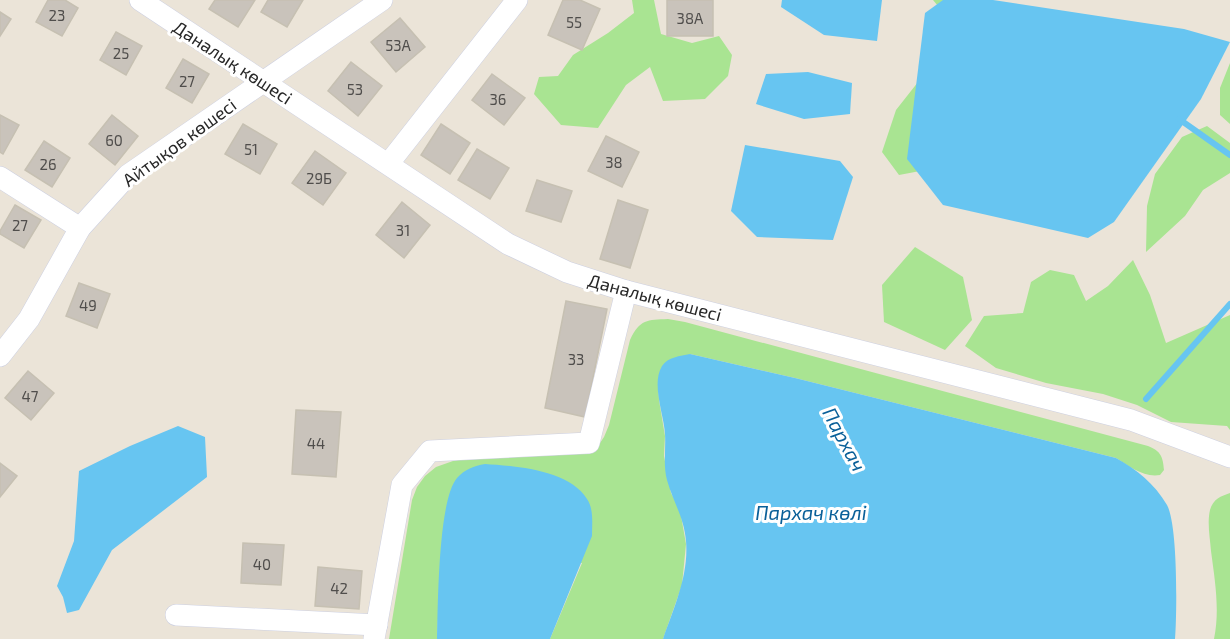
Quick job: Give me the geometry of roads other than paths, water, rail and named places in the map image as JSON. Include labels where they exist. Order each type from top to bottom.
[{"type":"street","name":"Даналық көшесі","points":[[140,0],[508,244],[567,272],[626,291],[1131,420],[1230,457]]},
{"type":"street","name":"Айтықов көшесі","points":[[0,356],[29,319],[80,228],[128,175],[382,0]]},
{"type":"street","points":[[389,164],[517,0]]},
{"type":"street","points":[[0,177],[80,228]]},
{"type":"street","points":[[176,615],[375,632],[402,485],[430,451],[589,443],[626,291]]},
{"type":"water","points":[[782,0],[882,0],[877,41],[824,35],[781,7]]},
{"type":"water","points":[[943,0],[993,0],[1184,29],[1230,42],[1201,99],[1114,222],[1088,238],[943,205],[907,159],[925,13]]},
{"type":"water","points":[[808,72],[852,83],[850,114],[804,119],[756,104],[766,74]]},
{"type":"water","points":[[745,145],[840,161],[853,177],[833,240],[757,237],[731,211]]},
{"type":"water","name":"Пархач көлі","points":[[690,354],[1116,458],[1138,472],[1151,484],[1162,497],[1171,515],[1176,570],[1175,639],[663,639],[683,579],[686,541],[683,524],[666,474],[665,434],[658,382],[659,373],[665,363],[674,357]]},
{"type":"water","points":[[178,426],[205,437],[207,477],[112,550],[79,610],[67,613],[63,597],[57,586],[74,541],[79,471]]},
{"type":"water","points":[[485,464],[526,468],[555,476],[579,489],[591,507],[592,536],[550,639],[437,639],[440,554],[446,508],[457,478],[473,467]]},
{"type":"waterway","name":"Пархач","points":[[1179,119],[1230,155]]},
{"type":"waterway","name":"Пархач","points":[[1146,399],[1230,304]]}]
